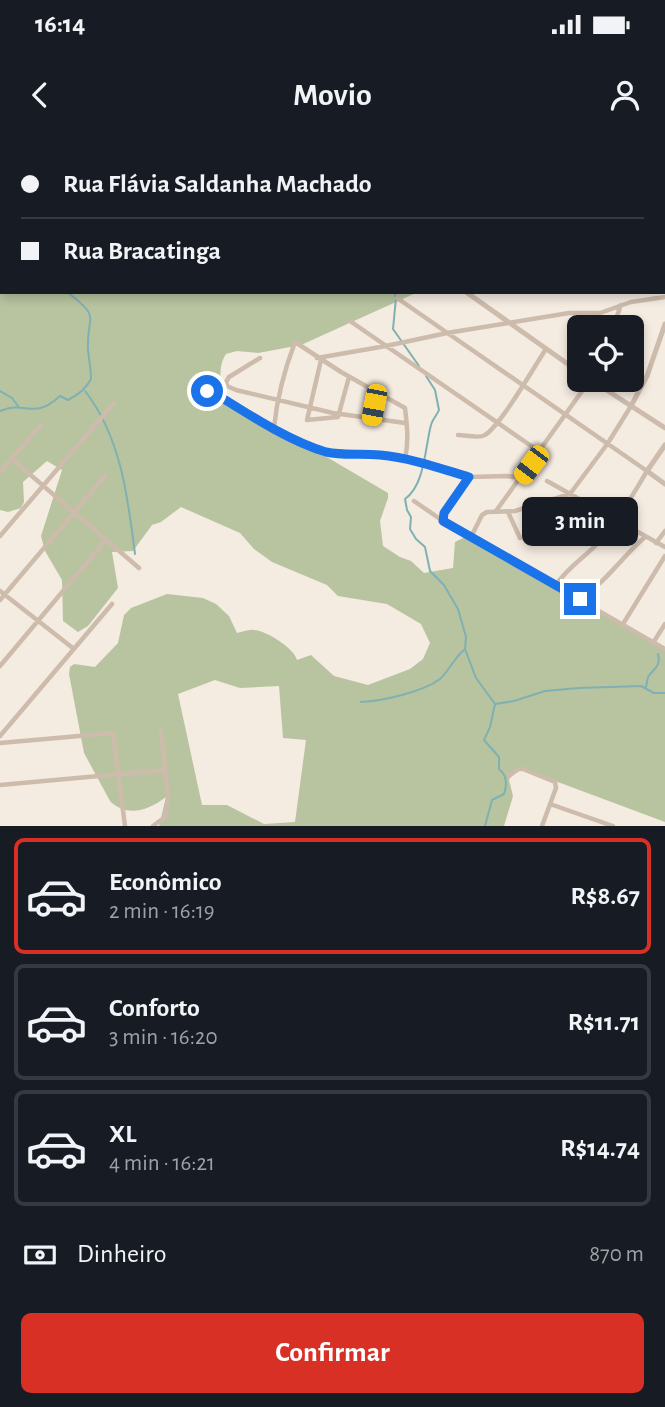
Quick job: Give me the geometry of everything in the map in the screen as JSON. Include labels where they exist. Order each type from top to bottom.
[{"type":"street","points":[[469,294],[567,364]]},
{"type":"street","points":[[319,359],[447,333],[569,313],[600,313],[621,304],[665,297]]},
{"type":"street","points":[[397,298],[665,484]]},
{"type":"street","points":[[617,315],[621,304]]},
{"type":"street","points":[[350,321],[540,452]]},
{"type":"street","points":[[471,537],[482,515],[496,511],[508,512],[570,494],[608,443],[631,406],[647,376],[665,324]]},
{"type":"street","points":[[274,428],[277,399],[295,342],[319,359],[405,408],[405,423],[408,428],[405,459]]},
{"type":"street","points":[[458,435],[482,437],[497,423],[546,349]]},
{"type":"street","points":[[260,358],[229,377],[226,382],[228,386],[340,414],[405,423]]},
{"type":"street","points":[[319,359],[306,419],[331,419],[340,414],[349,377]]},
{"type":"street","points":[[207,391],[274,428],[324,451],[345,456],[366,454],[405,459],[431,464],[469,477],[521,478]]},
{"type":"street","points":[[371,419],[376,391]]},
{"type":"street","points":[[496,511],[582,392]]},
{"type":"street","points":[[609,392],[665,428]]},
{"type":"street","points":[[0,536],[114,403]]},
{"type":"street","points":[[0,472],[41,425]]},
{"type":"street","points":[[556,585],[563,574],[617,522],[665,445]]},
{"type":"street","points":[[12,459],[139,568]]},
{"type":"street","points":[[74,649],[1,595],[105,476]]},
{"type":"street","points":[[443,521],[444,513],[469,477]]},
{"type":"street","points":[[547,481],[665,547]]},
{"type":"street","points":[[414,501],[443,521],[665,649]]},
{"type":"street","points":[[535,539],[555,530],[539,504]]},
{"type":"street","points":[[508,512],[520,538]]},
{"type":"street","points":[[656,543],[665,531]]},
{"type":"street","points":[[580,599],[604,582],[645,537]]},
{"type":"street","points":[[0,666],[105,541]]},
{"type":"street","points":[[623,624],[665,556]]},
{"type":"street","points":[[0,736],[2,729],[112,604]]},
{"type":"street","points":[[653,643],[665,624]]},
{"type":"street","points":[[153,826],[165,817],[167,797],[161,731]]},
{"type":"street","points":[[0,743],[113,733],[124,826]]},
{"type":"street","points":[[509,776],[518,769],[523,769],[555,782],[556,788],[542,826]]},
{"type":"street","points":[[0,785],[165,770]]},
{"type":"street","points":[[550,804],[613,826]]},
{"type":"green space","points":[[0,294],[414,294],[301,345],[258,353],[237,351],[226,354],[221,371],[223,402],[388,493],[380,521],[383,546],[411,561],[424,573],[453,568],[455,542],[468,538],[665,649],[665,822],[523,769],[509,780],[513,796],[504,826],[159,826],[166,797],[152,806],[131,811],[110,801],[84,753],[69,674],[70,667],[74,664],[95,667],[118,643],[124,615],[131,608],[167,594],[203,598],[216,604],[229,616],[237,633],[252,630],[266,633],[286,645],[297,660],[311,655],[334,676],[368,685],[410,669],[423,659],[430,643],[421,624],[387,604],[338,596],[327,585],[272,562],[254,549],[240,533],[181,507],[161,522],[152,525],[133,551],[112,552],[118,588],[88,626],[78,632],[63,621],[62,580],[45,551],[41,536],[62,470],[47,461],[23,482],[24,502],[21,508],[8,512],[0,510]],"holes":[[[215,680],[240,688],[279,686],[283,738],[306,740],[295,822],[264,824],[227,805],[202,805],[178,694]]]},
{"type":"waterway","points":[[591,140],[597,140]]},
{"type":"waterway","points":[[0,411],[9,408],[36,409],[60,396],[68,400],[87,386],[91,379],[88,350],[90,318],[85,308],[69,294]]},
{"type":"waterway","points":[[395,294],[393,329],[419,366]]},
{"type":"waterway","points":[[426,376],[435,390],[439,410],[432,421],[417,485],[405,499],[411,517],[410,529],[425,547],[430,571],[444,585],[458,609],[466,637],[465,649],[476,678],[495,704],[484,740],[499,757],[499,769],[505,777],[506,787],[504,794],[492,800],[485,826]]},
{"type":"waterway","points":[[0,391],[12,398],[18,406]]},
{"type":"waterway","points":[[85,391],[97,409],[115,448],[126,490],[135,554]]},
{"type":"waterway","points":[[361,702],[402,695],[433,684],[464,650]]},
{"type":"waterway","points":[[646,687],[648,677],[658,665],[658,654]]},
{"type":"waterway","points":[[495,704],[545,691],[579,688],[641,686],[654,693],[665,693]]},
{"type":"route","points":[[207,391],[314,448],[345,456],[366,454],[405,459],[431,464],[469,477],[444,513],[443,521],[580,599]]}]
